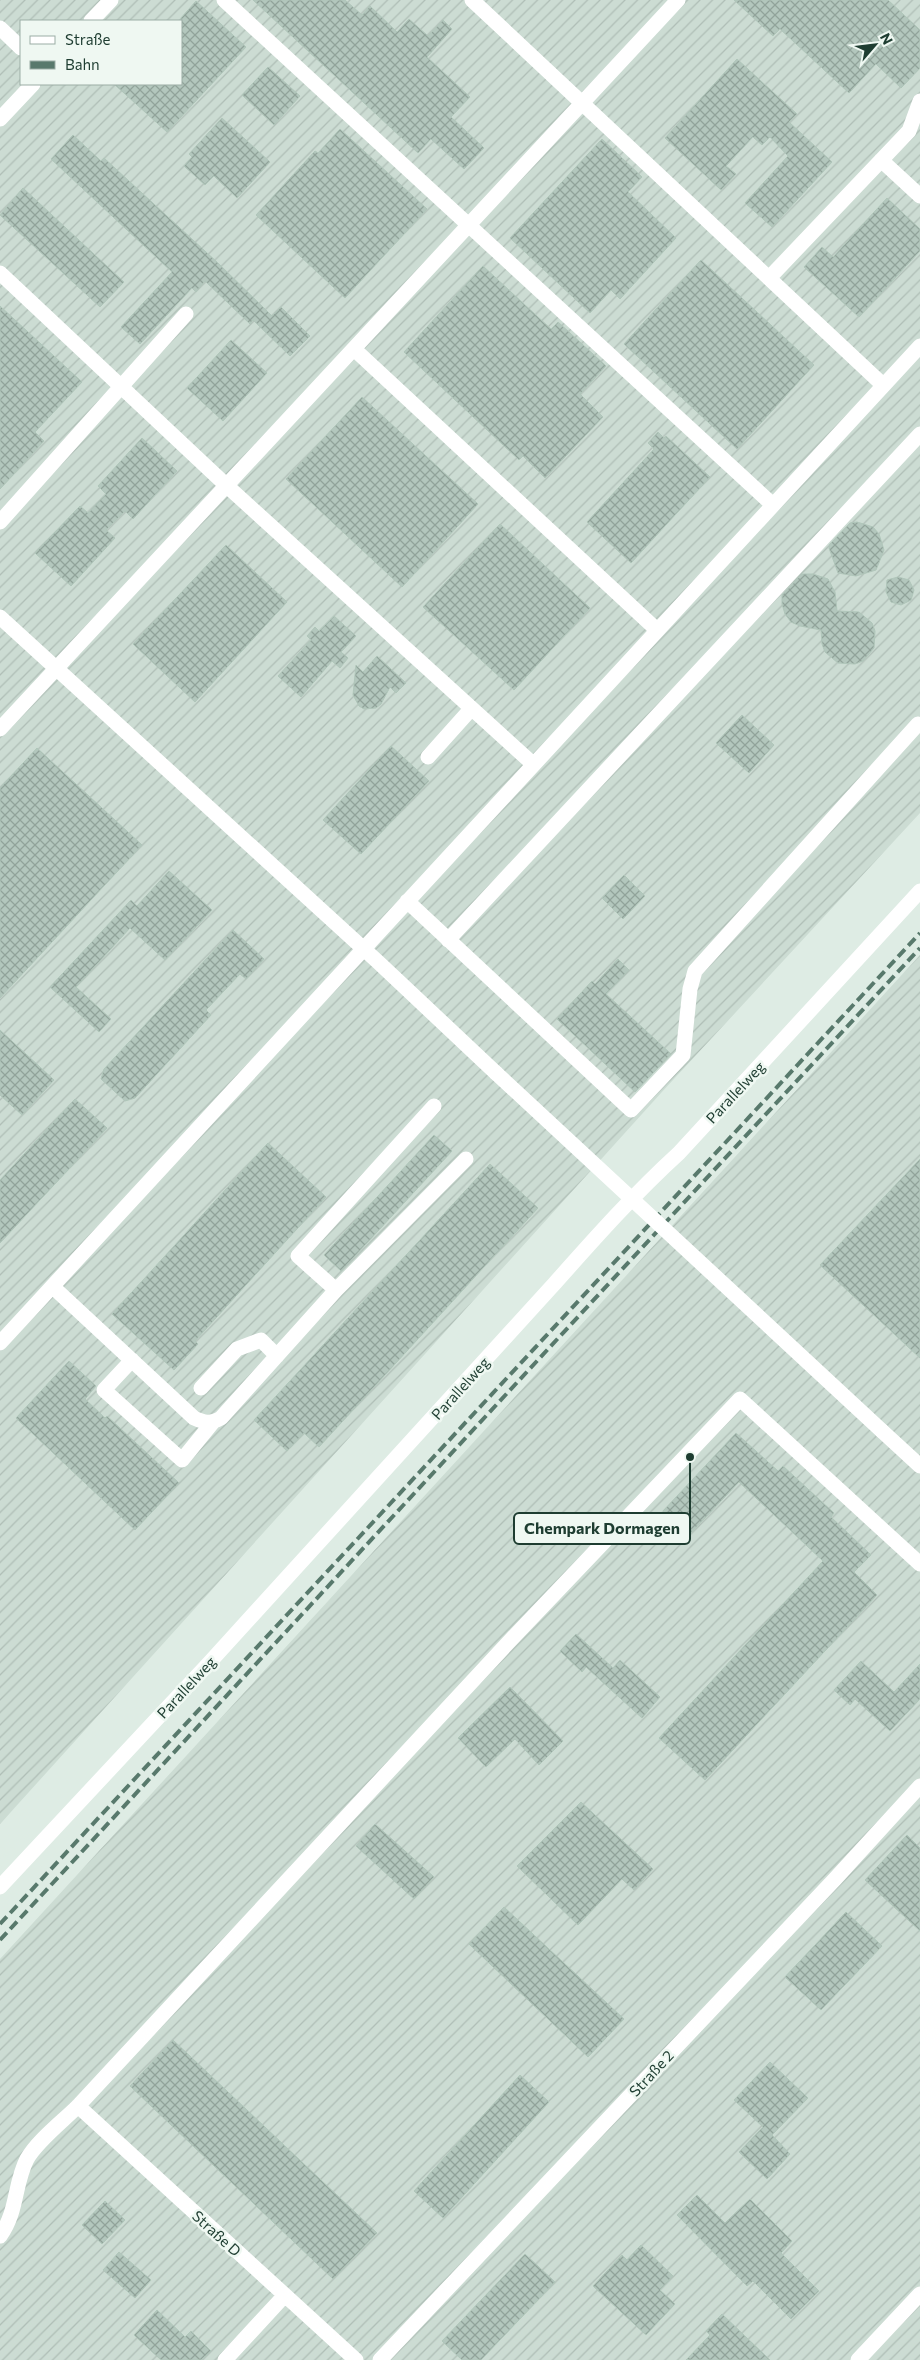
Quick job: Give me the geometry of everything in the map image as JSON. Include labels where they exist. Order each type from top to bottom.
[{"type":"street","points":[[92,20],[111,0]]},
{"type":"street","points":[[224,0],[773,505]]},
{"type":"street","points":[[472,0],[883,385]]},
{"type":"street","points":[[0,729],[678,0]]},
{"type":"street","points":[[0,28],[20,47]]},
{"type":"street","points":[[0,120],[32,85]]},
{"type":"street","points":[[769,278],[909,131],[920,101]]},
{"type":"street","points":[[881,160],[920,196]]},
{"type":"street","points":[[0,273],[227,486],[533,764]]},
{"type":"street","points":[[0,522],[186,314]]},
{"type":"street","points":[[0,1343],[920,346]]},
{"type":"street","points":[[354,348],[657,630]]},
{"type":"street","points":[[448,940],[920,434]]},
{"type":"street","points":[[0,617],[363,948],[920,1466]]},
{"type":"street","points":[[428,757],[471,709]]},
{"type":"street","points":[[407,901],[631,1110],[683,1055],[690,989],[695,971],[918,724]]},
{"type":"street","name":"Parallelweg","points":[[0,1887],[556,1284],[606,1224],[679,1153],[920,891]]},
{"type":"street","points":[[336,1290],[298,1256],[434,1106]]},
{"type":"street","points":[[132,1360],[104,1390],[182,1460],[213,1422],[220,1418],[336,1290],[466,1159]]},
{"type":"street","points":[[53,1286],[194,1418],[205,1423],[213,1422]]},
{"type":"street","points":[[201,1388],[237,1349],[261,1340],[277,1356]]},
{"type":"street","points":[[0,2236],[13,2209],[27,2159],[505,1646],[740,1399],[920,1564]]},
{"type":"street","name":"Straße 2","points":[[380,2360],[828,1886],[920,1786]]},
{"type":"street","name":"Straße D","points":[[78,2106],[356,2360]]},
{"type":"street","points":[[858,2360],[920,2294]]},
{"type":"street","points":[[225,2360],[285,2295]]},
{"type":"shaded area","points":[[0,0],[920,0],[920,813],[661,1093],[0,1824]]},
{"type":"shaded area","points":[[920,955],[920,2360],[0,2360],[0,1959]]},
{"type":"building","points":[[253,0],[345,0],[362,15],[370,6],[397,32],[409,19],[428,36],[443,20],[452,29],[427,57],[470,97],[451,117],[484,148],[464,169],[431,139],[418,153]]},
{"type":"building","points":[[734,0],[888,0],[920,30],[920,68],[901,88],[876,64],[849,93],[780,29],[773,36]]},
{"type":"building","points":[[196,1],[246,47],[167,132],[115,85],[182,85],[181,18]]},
{"type":"building","points":[[737,59],[797,114],[789,122],[832,162],[772,227],[745,203],[788,156],[770,137],[762,145],[753,137],[726,166],[736,174],[721,190],[665,138]]},
{"type":"building","points":[[268,67],[300,96],[274,125],[242,95]]},
{"type":"building","points":[[222,118],[270,162],[237,198],[214,176],[205,185],[184,166],[192,157],[189,154]]},
{"type":"building","points":[[340,129],[427,209],[345,298],[256,215],[315,151],[318,153]]},
{"type":"building","points":[[73,135],[101,161],[104,158],[218,263],[272,316],[281,307],[310,336],[290,356],[253,320],[250,324],[205,281],[196,292],[192,288],[140,344],[121,327],[172,272],[51,159]]},
{"type":"building","points":[[602,139],[642,177],[628,192],[676,238],[620,299],[611,290],[590,313],[510,238]]},
{"type":"building","points":[[23,188],[124,282],[100,307],[0,215]]},
{"type":"building","points":[[887,198],[920,229],[920,251],[859,317],[804,267],[822,247],[833,257]]},
{"type":"building","points":[[701,260],[814,365],[737,449],[624,344]]},
{"type":"building","points":[[483,266],[551,329],[558,322],[606,366],[580,394],[603,417],[545,478],[523,456],[519,460],[404,352]]},
{"type":"building","points":[[0,306],[82,382],[35,432],[44,441],[0,489]]},
{"type":"building","points":[[231,340],[267,373],[223,421],[187,388]]},
{"type":"building","points":[[362,397],[478,504],[402,587],[286,479]]},
{"type":"building","points":[[658,432],[664,438],[666,436],[710,477],[631,563],[587,522],[654,449],[648,443]]},
{"type":"building","points":[[142,438],[177,471],[133,519],[125,511],[106,530],[115,538],[71,586],[35,553],[80,506],[88,513],[106,494],[98,486]]},
{"type":"building","points":[[857,522],[873,527],[879,534],[884,550],[876,570],[856,576],[838,573],[829,548],[830,544],[850,523]]},
{"type":"building","points":[[500,524],[590,608],[514,690],[423,607]]},
{"type":"building","points":[[226,545],[287,602],[195,702],[133,644]]},
{"type":"building","points":[[802,574],[813,574],[828,579],[835,592],[837,611],[859,612],[872,623],[875,631],[874,648],[863,661],[855,664],[838,663],[825,652],[822,644],[821,630],[800,626],[791,622],[785,614],[782,595]]},
{"type":"building","points":[[898,577],[909,580],[914,590],[911,600],[901,605],[891,602],[886,592],[887,580]]},
{"type":"building","points":[[334,616],[356,636],[341,652],[348,658],[340,668],[332,661],[301,697],[278,676],[311,640],[307,636],[315,627],[319,631]]},
{"type":"building","points":[[377,656],[406,683],[396,693],[390,687],[381,704],[376,708],[364,709],[359,706],[353,695],[356,665],[363,672]]},
{"type":"building","points":[[742,715],[774,745],[749,773],[716,743]]},
{"type":"building","points":[[391,746],[429,781],[361,854],[323,820]]},
{"type":"building","points":[[37,748],[142,845],[0,998],[0,788]]},
{"type":"building","points":[[169,871],[212,910],[165,960],[130,928],[76,987],[111,1019],[99,1032],[50,987],[131,900],[137,906]]},
{"type":"building","points":[[624,875],[645,896],[623,919],[602,898]]},
{"type":"building","points":[[233,930],[264,959],[246,979],[240,974],[206,1010],[211,1015],[135,1098],[125,1101],[101,1079],[104,1069]]},
{"type":"building","points":[[618,959],[629,970],[606,994],[671,1054],[635,1092],[557,1019],[592,981],[595,984]]},
{"type":"building","points":[[0,1030],[54,1080],[22,1115],[0,1095]]},
{"type":"building","points":[[75,1099],[107,1128],[0,1243],[0,1180]]},
{"type":"building","points":[[434,1135],[452,1151],[341,1271],[324,1255]]},
{"type":"building","points":[[268,1143],[326,1197],[195,1341],[198,1344],[174,1370],[112,1314]]},
{"type":"building","points":[[920,1159],[920,1358],[820,1265]]},
{"type":"building","points":[[490,1164],[538,1208],[319,1447],[304,1433],[287,1451],[254,1420]]},
{"type":"building","points":[[69,1361],[96,1386],[85,1399],[105,1418],[107,1416],[179,1483],[135,1530],[16,1418]]},
{"type":"building","points":[[736,1433],[778,1471],[783,1466],[834,1513],[831,1517],[871,1555],[854,1572],[877,1595],[705,1780],[659,1738],[823,1561],[739,1482],[688,1536],[663,1511]]},
{"type":"building","points":[[576,1634],[613,1668],[620,1660],[660,1697],[642,1718],[586,1667],[582,1672],[560,1651]]},
{"type":"building","points":[[861,1661],[894,1692],[920,1664],[920,1699],[890,1731],[855,1699],[850,1705],[834,1690]]},
{"type":"building","points":[[510,1687],[563,1741],[539,1765],[515,1739],[486,1767],[458,1738]]},
{"type":"building","points":[[581,1802],[653,1869],[634,1890],[622,1879],[578,1925],[517,1866]]},
{"type":"building","points":[[375,1824],[434,1877],[414,1899],[356,1846]]},
{"type":"building","points":[[907,1835],[920,1848],[920,1931],[865,1880]]},
{"type":"building","points":[[504,1907],[624,2019],[588,2057],[469,1944]]},
{"type":"building","points":[[846,1912],[882,1946],[821,2010],[785,1977]]},
{"type":"building","points":[[173,2040],[377,2233],[333,2279],[130,2086]]},
{"type":"building","points":[[770,2062],[808,2098],[772,2135],[790,2154],[767,2179],[739,2152],[763,2127],[734,2100]]},
{"type":"building","points":[[520,2075],[549,2102],[443,2218],[414,2191]]},
{"type":"building","points":[[697,2195],[725,2223],[750,2199],[792,2241],[781,2253],[819,2291],[791,2319],[753,2281],[747,2286],[677,2215]]},
{"type":"building","points":[[105,2201],[125,2220],[102,2244],[82,2225]]},
{"type":"building","points":[[641,2245],[673,2276],[660,2290],[675,2304],[646,2335],[593,2286],[622,2255],[627,2260]]},
{"type":"building","points":[[119,2252],[151,2280],[135,2298],[103,2270]]},
{"type":"building","points":[[525,2254],[555,2282],[481,2360],[462,2360],[442,2341]]},
{"type":"building","points":[[157,2310],[185,2337],[191,2331],[211,2351],[201,2360],[161,2360],[134,2335]]},
{"type":"building","points":[[722,2314],[770,2360],[686,2360],[710,2335],[706,2331]]},
{"type":"railway","points":[[0,1924],[920,933]]},
{"type":"railway","points":[[0,1940],[920,948]]},
{"type":"place","name":"Chempark Dormagen","points":[[690,1457]]}]
